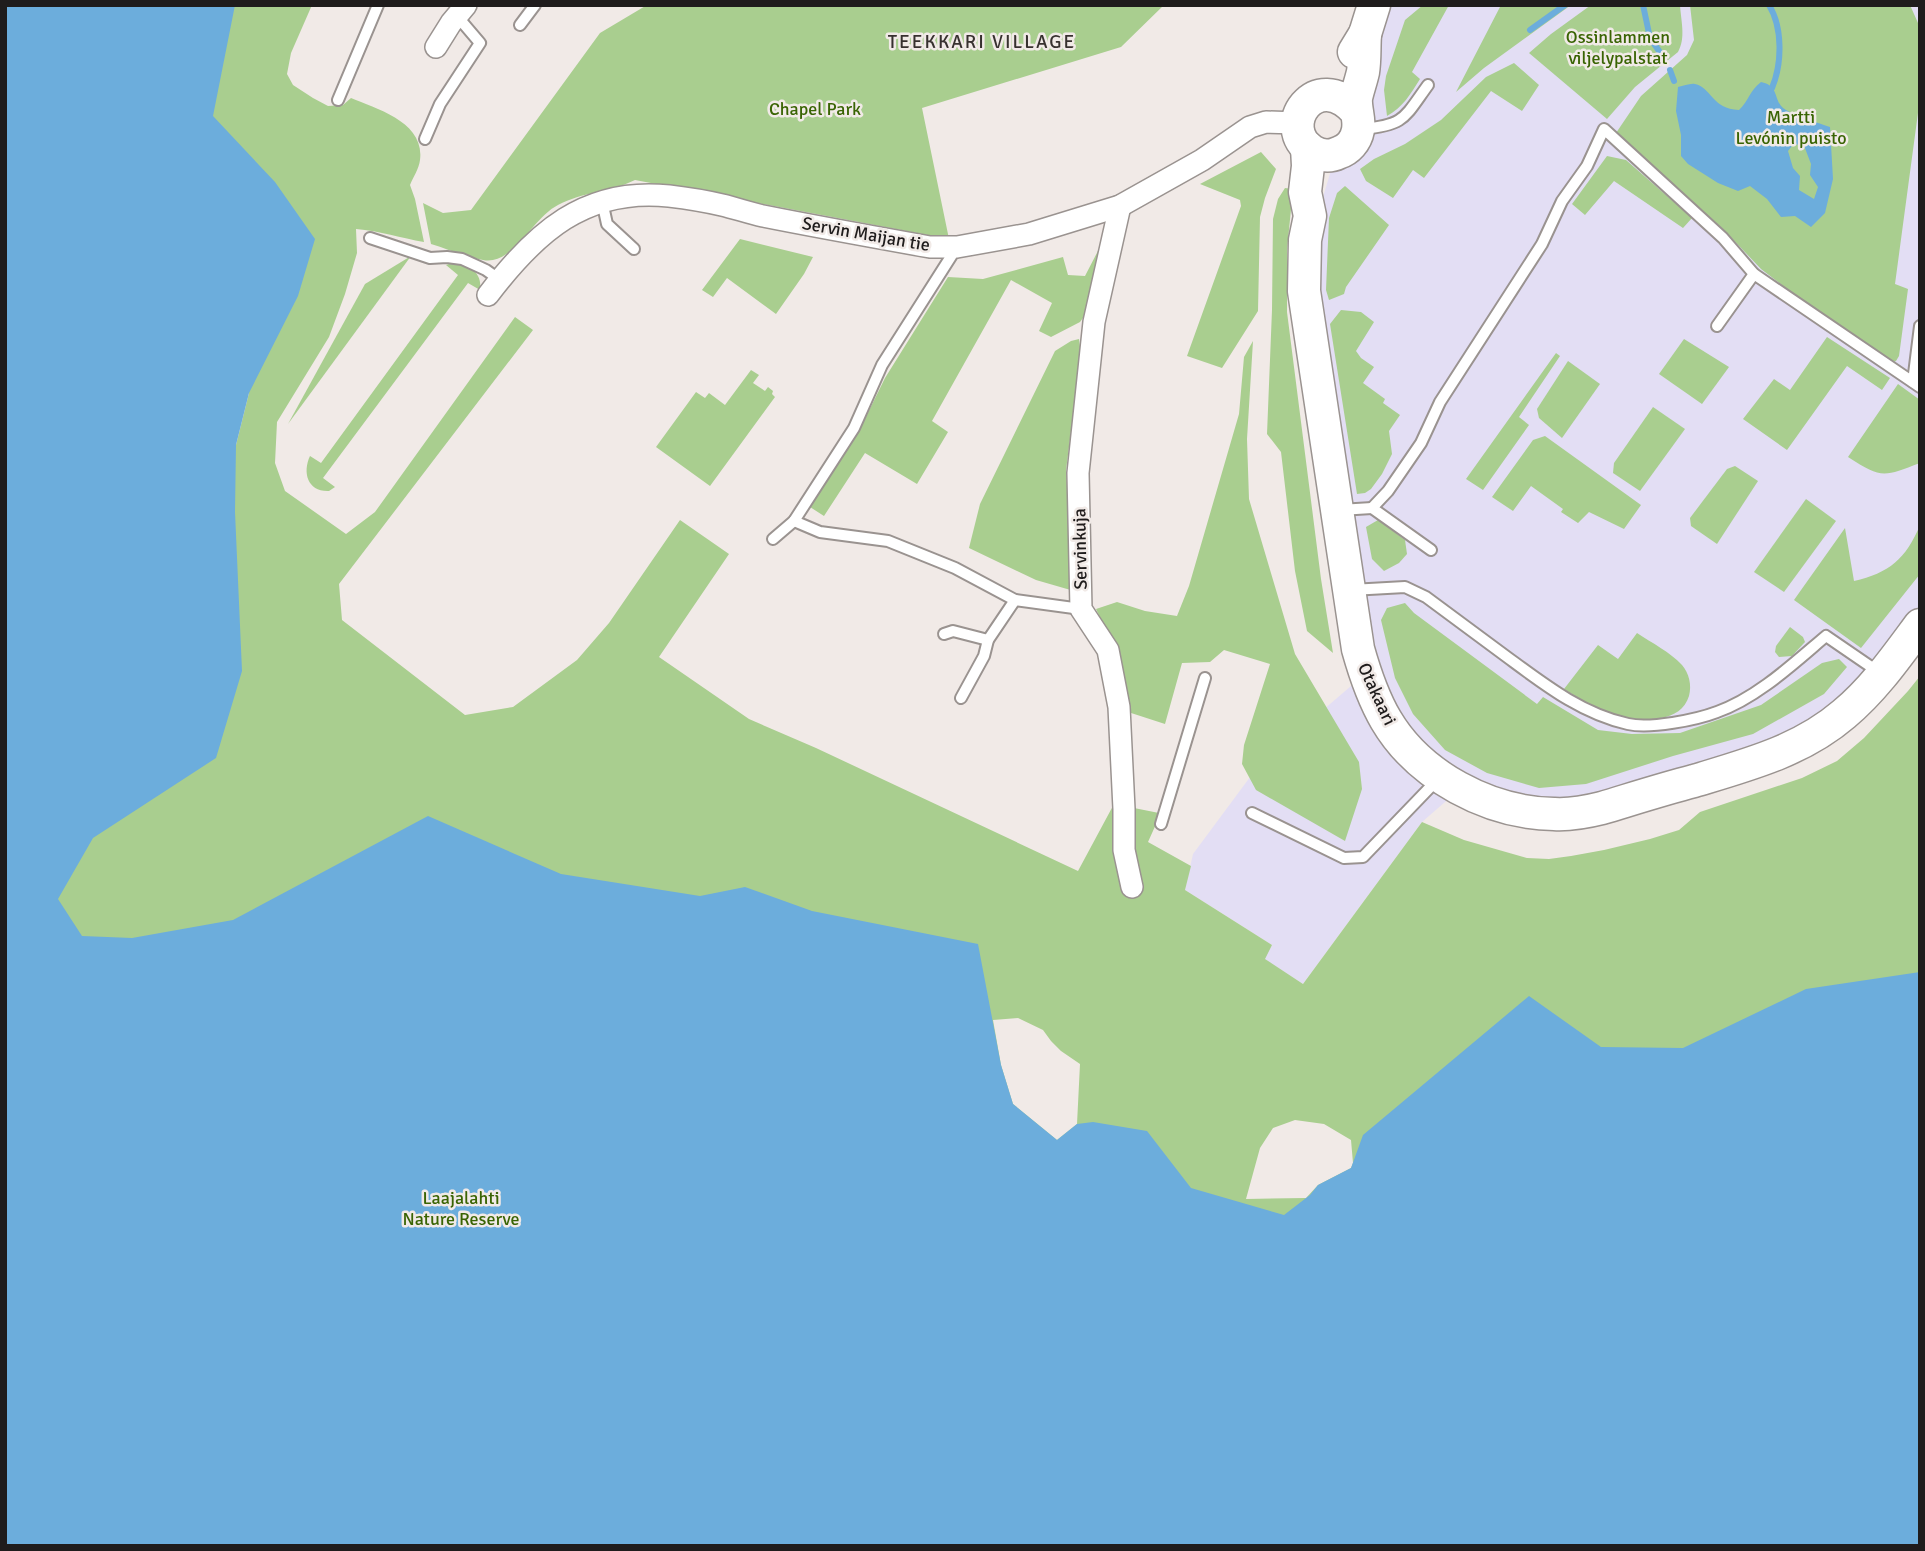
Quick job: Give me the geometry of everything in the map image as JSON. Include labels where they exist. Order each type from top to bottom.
[{"type":"street","points":[[436,47],[461,11]]},
{"type":"street","points":[[1324,95],[1370,20]]},
{"type":"street","points":[[1357,120],[1341,97],[1324,95],[1314,98],[1301,111],[1302,135],[1318,154],[1338,154],[1351,145],[1357,120],[1356,100],[1364,69],[1370,20]]},
{"type":"street","name":"Servin Maijan tie","points":[[494,287],[537,239],[557,223],[602,201],[631,196],[669,196],[722,205],[759,216],[930,247],[957,247],[1029,234],[1120,206],[1202,160],[1250,127],[1266,122],[1302,135]]},
{"type":"street","name":"Otakaari","points":[[1302,135],[1308,166],[1305,192],[1310,216]]},
{"type":"street","name":"Otakaari","points":[[1338,154],[1328,176],[1323,197],[1310,216],[1305,240],[1304,291],[1348,590],[1358,649],[1375,698],[1401,740],[1441,777],[1482,799],[1527,811],[1576,813],[1602,808],[1762,761],[1805,741],[1843,716],[1882,675],[1920,625]]},
{"type":"street","name":"Servinkuja","points":[[1120,206],[1094,322],[1078,473],[1081,609],[1108,650],[1119,707],[1124,850],[1132,887]]},
{"type":"lane","points":[[338,100],[379,5]]},
{"type":"lane","points":[[520,25],[535,5]]},
{"type":"lane","points":[[425,139],[440,104],[480,43],[461,11]]},
{"type":"lane","points":[[1357,120],[1389,126],[1396,123],[1403,118],[1427,85]]},
{"type":"lane","points":[[1372,508],[1388,491],[1421,443],[1440,402],[1542,244],[1562,201],[1587,166],[1604,129],[1724,238],[1754,274],[1916,385]]},
{"type":"lane","points":[[602,201],[607,224],[634,249]]},
{"type":"lane","points":[[370,238],[430,258],[462,260],[486,270],[494,287]]},
{"type":"lane","points":[[773,539],[794,520],[853,428],[882,365],[957,247]]},
{"type":"lane","points":[[1717,326],[1754,274]]},
{"type":"lane","points":[[1916,385],[1920,326]]},
{"type":"lane","points":[[1337,510],[1372,508],[1432,550]]},
{"type":"lane","points":[[794,520],[820,532],[888,541],[955,568],[1016,600],[1081,609]]},
{"type":"lane","points":[[1348,590],[1405,587],[1426,597],[1549,688],[1590,712],[1630,724],[1654,725],[1717,713],[1785,670],[1826,636],[1882,675]]},
{"type":"lane","points":[[961,698],[984,656],[988,640],[1016,600]]},
{"type":"lane","points":[[944,634],[953,631],[988,640]]},
{"type":"lane","points":[[1161,824],[1205,678]]},
{"type":"lane","points":[[1252,813],[1344,858],[1363,857],[1441,777]]},
{"type":"shaded area","points":[[1374,5],[1920,5],[1920,624],[1843,716],[1602,808],[1460,789],[1422,822],[1303,984],[1264,959],[1272,945],[1185,890],[1193,854],[1259,765],[1365,674],[1310,216],[1323,197],[1338,154]]},
{"type":"green space","name":"Laajalahti Nature Reserve","points":[[207,5],[312,5],[291,53],[287,74],[293,85],[328,106],[343,105],[351,98],[386,112],[415,136],[420,147],[420,160],[410,185],[424,242],[356,229],[357,253],[329,337],[277,422],[275,463],[285,491],[346,534],[375,512],[515,317],[533,330],[339,584],[342,620],[465,715],[513,707],[577,660],[609,623],[680,520],[729,554],[659,657],[749,719],[1078,871],[1114,804],[1159,813],[1148,842],[1191,866],[1185,890],[1272,945],[1265,959],[1303,984],[1422,822],[1464,840],[1527,858],[1571,856],[1650,839],[1679,830],[1700,812],[1802,778],[1837,761],[1864,738],[1920,676],[1920,1546],[5,1546],[5,834],[236,445],[249,393],[212,392]],"holes":[[[1018,1018],[1043,1030],[1061,1051],[1080,1064],[1077,1124],[1057,1140],[1013,1104],[1001,1065],[993,1020]],[[1295,1120],[1324,1124],[1351,1140],[1351,1168],[1318,1185],[1306,1198],[1246,1199],[1260,1148],[1273,1128]]]},
{"type":"green space","name":"Chapel Park","points":[[647,5],[1164,5],[1121,47],[922,108],[949,239],[635,180],[558,205],[513,249],[494,260],[476,259],[431,244],[423,203],[443,213],[471,210],[600,33]]},
{"type":"green space","points":[[1423,5],[1449,5],[1412,72],[1420,79],[1402,105],[1387,116],[1384,90],[1386,76],[1405,20]]},
{"type":"green space","points":[[1501,5],[1571,5],[1484,68],[1456,92]]},
{"type":"green space","name":"Ossinlammen viljelypalstat","points":[[1591,5],[1680,5],[1682,35],[1678,52],[1635,87],[1607,119],[1529,53]]},
{"type":"green space","name":"Martti Levónin puisto","points":[[1690,5],[1910,5],[1920,31],[1920,98],[1895,284],[1908,289],[1899,356],[1896,361],[1891,363],[1761,269],[1723,229],[1616,133],[1641,96],[1687,55],[1694,40]]},
{"type":"green space","points":[[1514,63],[1539,85],[1522,111],[1491,91],[1424,178],[1413,170],[1393,198],[1366,181],[1360,169],[1441,120],[1486,77]]},
{"type":"green space","points":[[1261,152],[1276,169],[1260,217],[1258,311],[1222,368],[1187,356],[1241,206],[1240,200],[1200,184]]},
{"type":"green space","points":[[1607,156],[1626,160],[1692,218],[1683,228],[1614,181],[1585,215],[1572,204]]},
{"type":"green space","points":[[1345,186],[1389,225],[1346,287],[1344,294],[1329,300],[1326,290],[1329,218],[1337,193]]},
{"type":"green space","points":[[1285,188],[1293,189],[1287,250],[1287,312],[1333,653],[1307,631],[1295,571],[1281,452],[1267,434],[1273,219],[1278,199]]},
{"type":"green space","points":[[740,239],[813,257],[776,314],[727,278],[713,297],[702,290]]},
{"type":"green space","points":[[1100,247],[1086,314],[1080,322],[1051,337],[1039,331],[1052,303],[1011,280],[932,421],[948,432],[917,484],[865,453],[824,516],[810,507],[861,427],[885,378],[948,277],[983,279],[1063,257],[1068,275],[1085,276]]},
{"type":"green space","points":[[411,256],[288,424],[365,284]]},
{"type":"green space","points":[[452,263],[473,270],[479,278],[480,290],[468,283],[323,478],[335,487],[329,491],[316,488],[307,475],[310,456],[321,463],[458,275],[446,265]]},
{"type":"green space","points":[[1341,310],[1361,312],[1374,322],[1356,351],[1374,367],[1363,383],[1385,399],[1383,403],[1400,415],[1389,431],[1392,454],[1382,474],[1371,489],[1357,494],[1330,324]]},
{"type":"green space","points":[[1827,337],[1890,378],[1882,390],[1847,366],[1787,450],[1743,419],[1774,379],[1790,390]]},
{"type":"green space","points":[[1079,339],[1081,354],[1066,470],[1074,591],[1036,580],[969,548],[980,504],[1055,351]]},
{"type":"green space","points":[[1684,339],[1729,367],[1702,404],[1659,374]]},
{"type":"green space","points":[[1253,341],[1247,439],[1249,499],[1295,654],[1359,762],[1362,789],[1345,841],[1256,790],[1242,764],[1244,745],[1270,664],[1224,650],[1210,662],[1182,663],[1165,724],[1128,712],[1113,645],[1096,609],[1117,602],[1145,611],[1177,616],[1189,586],[1239,414],[1244,357]]},
{"type":"green space","points":[[1556,353],[1560,356],[1519,417],[1529,425],[1483,490],[1466,479]]},
{"type":"green space","points":[[1568,361],[1600,384],[1562,438],[1539,418],[1537,409]]},
{"type":"green space","points":[[751,370],[759,375],[753,383],[765,391],[768,387],[775,397],[710,486],[656,447],[696,392],[705,398],[709,393],[725,405]]},
{"type":"green space","points":[[1898,384],[1920,400],[1920,463],[1883,474],[1848,457]]},
{"type":"green space","points":[[1653,407],[1685,429],[1640,491],[1613,473],[1614,463]]},
{"type":"green space","points":[[1545,436],[1641,505],[1624,529],[1589,512],[1578,523],[1531,486],[1513,511],[1492,497],[1533,440]]},
{"type":"green space","points":[[1735,466],[1758,481],[1717,544],[1691,526],[1690,518],[1727,469]]},
{"type":"green space","points":[[1806,499],[1836,521],[1784,592],[1754,572]]},
{"type":"green space","points":[[1378,520],[1405,540],[1407,554],[1399,563],[1384,571],[1372,559],[1366,527]]},
{"type":"green space","points":[[1920,525],[1920,574],[1861,648],[1794,600],[1845,528],[1854,581],[1877,574],[1895,563],[1909,547]]},
{"type":"green space","points":[[1405,603],[1414,613],[1537,704],[1543,697],[1598,730],[1632,734],[1680,733],[1761,705],[1822,663],[1839,659],[1847,667],[1824,694],[1753,734],[1586,784],[1539,788],[1487,773],[1445,750],[1413,714],[1395,678],[1381,620],[1387,608]]},
{"type":"green space","points":[[1790,627],[1803,637],[1805,642],[1792,656],[1779,657],[1775,652],[1776,646]]},
{"type":"green space","points":[[1637,633],[1672,656],[1686,672],[1690,683],[1689,696],[1685,705],[1675,714],[1647,720],[1622,717],[1587,703],[1564,689],[1598,645],[1618,659]]},
{"type":"water","name":"Laajalahti Nature Reserve","points":[[5,5],[235,5],[213,116],[275,182],[315,239],[298,296],[249,393],[236,445],[235,512],[242,671],[216,758],[93,838],[58,899],[82,936],[132,938],[233,920],[428,816],[561,874],[700,896],[745,887],[812,911],[978,944],[1001,1065],[1013,1104],[1057,1140],[1077,1124],[1093,1122],[1147,1131],[1191,1188],[1284,1215],[1310,1195],[1318,1185],[1351,1168],[1363,1135],[1529,996],[1601,1047],[1683,1048],[1806,989],[1920,972],[1920,1546],[5,1546]]},
{"type":"water","points":[[1761,82],[1771,87],[1786,110],[1830,127],[1833,179],[1825,213],[1811,227],[1795,216],[1781,217],[1767,199],[1750,186],[1738,191],[1718,183],[1688,164],[1681,156],[1681,135],[1676,111],[1678,87],[1693,84],[1700,86],[1723,106],[1739,110]],"holes":[[[1803,143],[1811,164],[1810,175],[1818,187],[1814,199],[1799,190],[1800,176],[1793,168],[1788,151],[1792,146]]]},
{"type":"waterway","points":[[1530,30],[1565,5]]},
{"type":"waterway","points":[[1643,5],[1650,38],[1664,58]]},
{"type":"waterway","points":[[1769,5],[1777,24],[1780,46],[1778,68],[1772,88]]},
{"type":"waterway","points":[[1670,70],[1674,81]]},
{"type":"district","name":"TEEKKARI VILLAGE","points":[[982,42]]}]
